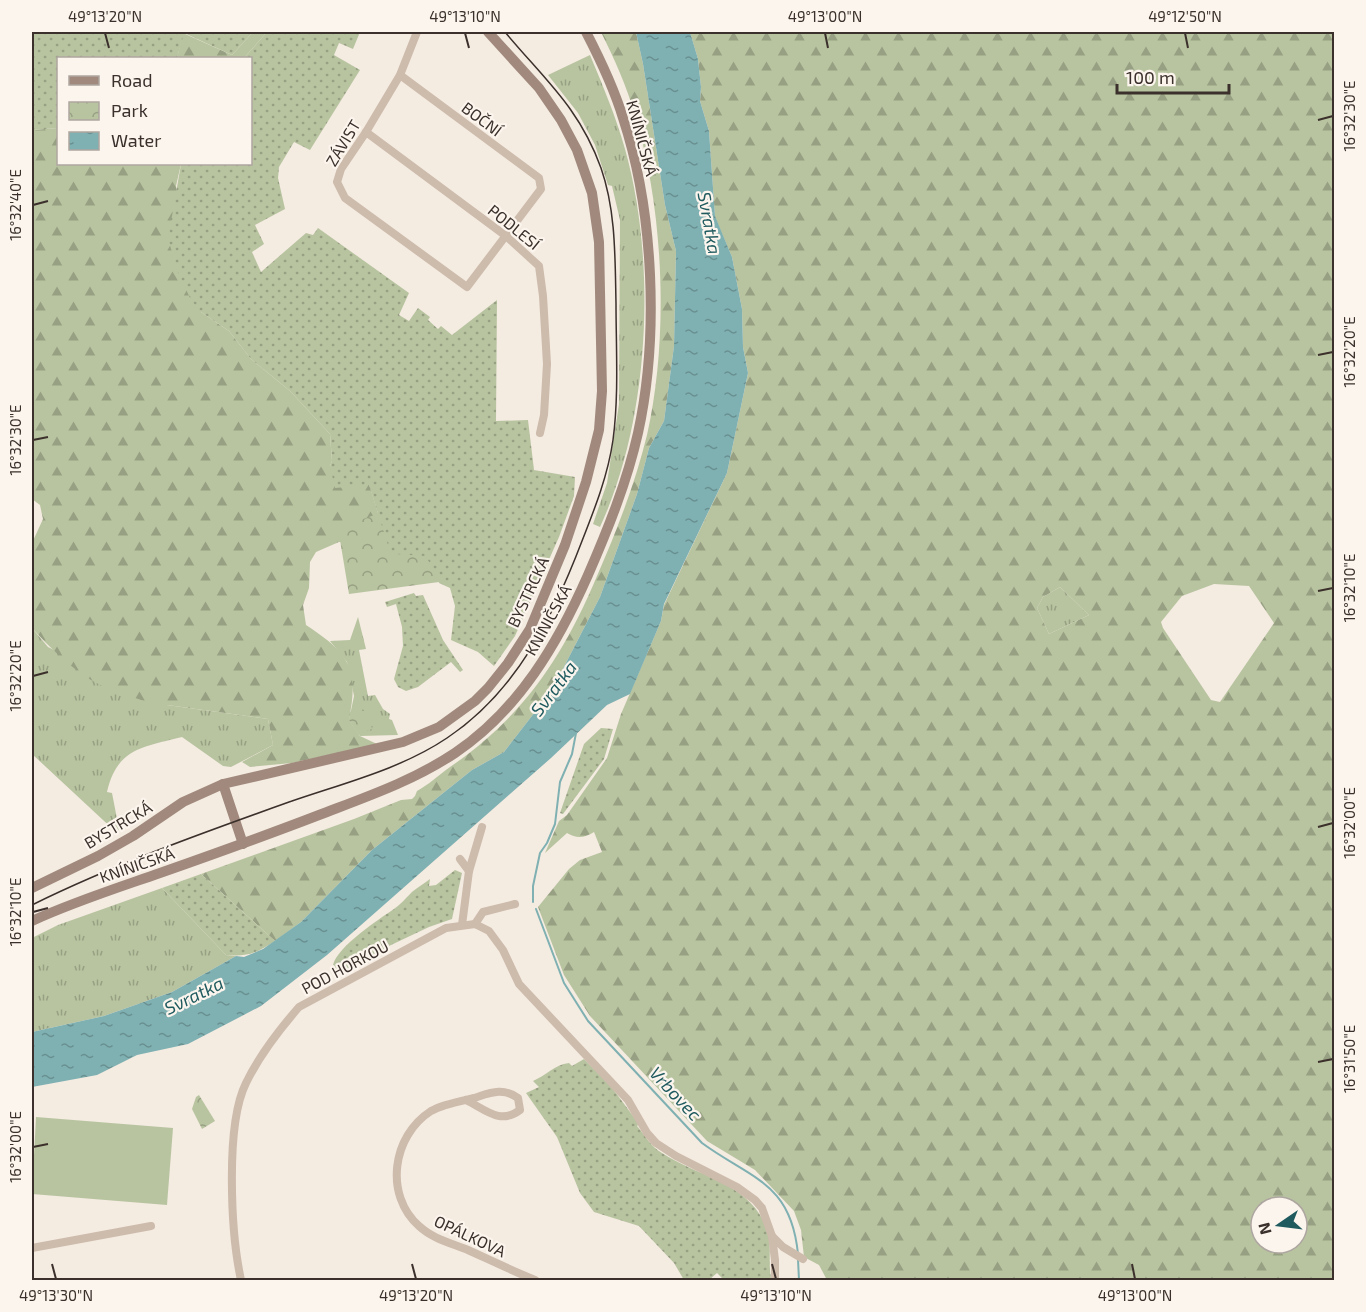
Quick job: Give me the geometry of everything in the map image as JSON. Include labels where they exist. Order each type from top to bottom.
[{"type":"street","name":"ZÁVIST","points":[[417,32],[400,75],[341,169],[337,180],[340,190],[345,198],[467,288],[506,236]]},
{"type":"street","name":"BYSTRCKÁ","points":[[32,888],[98,856],[133,836],[183,802],[223,784],[402,743],[440,727],[474,701],[508,663],[530,629],[565,545],[586,482],[599,430],[602,380],[599,242],[592,193],[577,150],[551,103],[488,32]]},
{"type":"street","name":"KNÍNIČSKÁ","points":[[32,921],[81,901],[374,795],[421,773],[457,751],[489,726],[518,695],[543,663],[574,608],[621,493],[638,433],[647,370],[651,304],[648,241],[638,178],[623,118],[600,59],[586,32]]},
{"type":"street","name":"BOČNÍ","points":[[400,75],[539,178],[541,189],[506,236]]},
{"type":"street","name":"PODLESÍ","points":[[366,132],[506,236],[538,266],[541,275],[547,364],[544,415],[540,433]]},
{"type":"street","points":[[223,784],[243,844]]},
{"type":"street","points":[[462,925],[469,871],[482,827]]},
{"type":"street","points":[[460,859],[469,871]]},
{"type":"street","name":"POD HORKOU","points":[[241,1281],[234,1224],[232,1179],[234,1134],[245,1085],[287,1020],[299,1007],[446,928],[475,924],[483,912],[515,904]]},
{"type":"street","points":[[475,924],[489,931],[503,950],[519,984],[628,1100],[647,1133],[656,1143],[676,1156],[737,1187],[762,1208],[772,1236],[775,1281]]},
{"type":"street","name":"OPÁLKOVA","points":[[466,1100],[504,1118],[512,1117],[520,1110],[518,1098],[510,1092],[499,1091],[466,1100],[434,1109],[421,1118],[399,1152],[397,1186],[402,1201],[409,1216],[436,1238],[535,1281]]},
{"type":"street","points":[[32,1248],[151,1226]]},
{"type":"street","points":[[772,1236],[803,1259]]},
{"type":"green space","points":[[32,32],[253,32],[232,55],[184,33],[177,57],[57,57],[57,128],[32,130]]},
{"type":"green space","points":[[253,32],[267,32],[245,57],[177,57],[183,33],[232,55]]},
{"type":"green space","points":[[267,32],[360,32],[353,49],[339,43],[334,55],[360,70],[310,150],[294,142],[279,167],[278,178],[285,209],[255,225],[264,244],[252,252],[261,272],[306,233],[313,235],[318,228],[409,293],[399,315],[409,321],[418,308],[430,317],[428,320],[438,329],[441,326],[452,335],[497,300],[496,421],[528,420],[534,470],[575,477],[574,496],[559,537],[515,636],[494,666],[478,652],[451,640],[455,606],[450,588],[439,583],[437,573],[425,556],[395,554],[386,548],[388,545],[369,485],[335,488],[330,466],[332,461],[330,434],[290,391],[251,359],[229,331],[201,312],[191,300],[179,275],[168,239],[181,165],[252,165],[252,57],[245,57]]},
{"type":"green space","points":[[601,32],[636,32],[665,205],[676,251],[674,346],[664,421],[649,448],[637,494],[600,597],[552,690],[504,752],[472,770],[372,850],[301,922],[275,941],[201,874],[401,800],[412,799],[417,791],[476,748],[520,706],[555,659],[584,605],[625,507],[647,435],[654,397],[661,316],[660,275],[652,192],[645,152],[628,94]]},
{"type":"green space","points":[[690,32],[1334,32],[1334,1280],[827,1280],[819,1265],[804,1257],[801,1230],[794,1211],[755,1170],[707,1141],[590,1016],[564,975],[538,907],[569,869],[580,860],[602,852],[594,832],[580,837],[567,833],[545,853],[559,821],[567,815],[607,758],[621,714],[661,621],[664,605],[727,473],[748,373],[743,347],[742,309],[732,257],[715,217],[709,131],[700,101],[698,59]],"holes":[[[1214,584],[1249,586],[1274,623],[1220,702],[1211,700],[1161,622],[1182,596]],[[1060,587],[1089,615],[1049,634],[1037,608],[1043,597]]]},
{"type":"green space","points":[[590,55],[625,149],[642,241],[644,290],[643,340],[630,438],[617,484],[600,527],[593,524],[607,483],[619,404],[620,220],[612,186],[608,185],[595,145],[578,113],[548,75]]},
{"type":"green space","points":[[57,128],[57,165],[181,165],[176,186],[201,312],[229,331],[251,359],[290,391],[330,434],[332,461],[330,466],[369,484],[388,545],[339,542],[316,552],[310,562],[309,588],[303,605],[306,625],[333,645],[348,664],[353,687],[349,720],[360,736],[377,744],[292,763],[250,767],[242,762],[273,745],[268,719],[167,705],[165,708],[118,692],[100,685],[75,669],[32,628],[32,543],[43,519],[40,505],[32,499],[32,130]]},
{"type":"green space","points":[[380,513],[440,553],[439,582],[349,594],[338,528]]},
{"type":"green space","points":[[1060,587],[1089,615],[1049,634],[1037,608],[1043,597]]},
{"type":"green space","points":[[414,593],[416,596],[423,595],[443,640],[463,670],[460,672],[451,662],[418,687],[406,691],[398,687],[394,679],[403,646],[402,627],[396,604],[387,607],[385,602]]},
{"type":"green space","points":[[358,617],[366,649],[359,650],[368,696],[375,695],[383,709],[390,714],[389,719],[392,720],[398,735],[360,736],[349,720],[354,696],[347,662],[330,641],[350,640]]},
{"type":"green space","points":[[32,628],[48,647],[167,705],[268,719],[273,745],[231,767],[223,766],[182,737],[134,752],[117,766],[107,792],[112,793],[119,829],[117,833],[32,754]]},
{"type":"green space","points":[[355,708],[361,708],[369,714],[372,729],[358,734],[349,720],[350,712]]},
{"type":"green space","points":[[601,728],[613,729],[604,759],[563,814],[560,813],[584,744]]},
{"type":"green space","points":[[455,870],[462,873],[452,919],[391,945],[344,971],[337,970],[333,965],[336,958],[359,934],[430,879],[429,886],[436,885]]},
{"type":"green space","points":[[201,874],[275,941],[252,953],[226,955],[162,888]]},
{"type":"green space","points":[[162,888],[226,955],[236,956],[172,992],[104,1016],[32,1032],[32,938],[58,925]]},
{"type":"green space","points":[[584,1059],[610,1085],[639,1124],[637,1126],[655,1148],[676,1161],[722,1182],[748,1201],[759,1213],[767,1229],[771,1278],[724,1280],[717,1273],[709,1280],[684,1280],[674,1263],[639,1226],[594,1212],[580,1193],[557,1137],[526,1093],[539,1087],[533,1081],[555,1068],[569,1063],[572,1066]]},
{"type":"green space","points":[[199,1095],[215,1121],[202,1129],[192,1109]]},
{"type":"green space","points":[[36,1117],[173,1128],[167,1205],[32,1194]]},
{"type":"water","name":"Svratka","points":[[636,32],[690,32],[698,59],[700,101],[709,131],[715,216],[732,257],[742,309],[743,347],[748,373],[727,473],[664,604],[661,621],[630,694],[607,705],[551,758],[327,955],[261,1006],[188,1044],[137,1055],[97,1075],[32,1087],[32,1032],[104,1016],[172,992],[236,956],[244,957],[263,949],[301,922],[372,850],[472,770],[504,752],[552,690],[600,597],[637,494],[649,448],[664,421],[674,346],[676,251],[665,205]]},
{"type":"waterway","name":"Vrbovec","points":[[533,902],[533,886],[540,853],[555,824],[560,782],[572,754],[576,733]]},
{"type":"waterway","name":"Vrbovec","points":[[536,909],[564,983],[588,1021],[702,1143],[766,1185],[777,1197],[787,1211],[794,1230],[798,1254]]},
{"type":"waterway","name":"Vrbovec","points":[[798,1259],[799,1280]]},
{"type":"tram line","points":[[32,905],[160,849],[391,767],[429,749],[472,719],[494,698],[513,675],[545,624],[559,597],[592,516],[611,453],[617,389],[614,235],[606,184],[582,128],[559,95],[505,32]]}]
